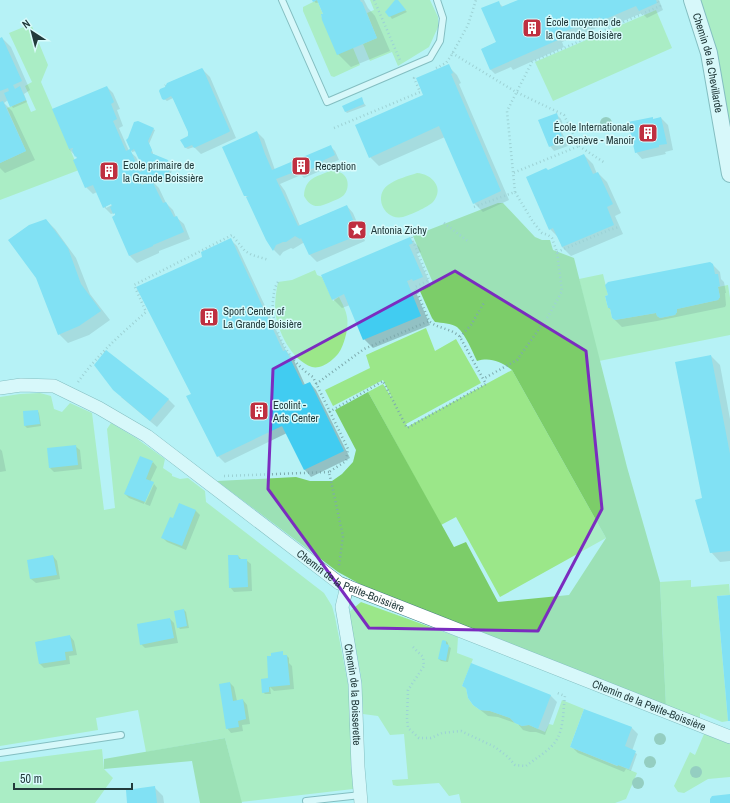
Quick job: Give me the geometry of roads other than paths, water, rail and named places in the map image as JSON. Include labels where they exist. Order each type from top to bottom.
[{"type":"street","name":"Chemin de la Chevillarde","points":[[692,0],[709,53],[730,174]]},
{"type":"street","name":"Chemin de la Petite-Boissière","points":[[0,388],[21,385],[54,386],[99,408],[147,436],[343,585],[730,737]]},
{"type":"street","name":"Chemin de la Boisserette","points":[[343,585],[342,607],[355,684],[361,799]]},
{"type":"lane","points":[[282,0],[327,102],[430,58],[440,41],[443,18],[437,0]]},
{"type":"lane","points":[[0,753],[121,734]]},
{"type":"lane","points":[[306,801],[361,799]]},
{"type":"place","name":"École moyenne de la Grande Boisière","points":[[532,28]]},
{"type":"place","name":"École Internationale de Genève - Manoir","points":[[648,133]]},
{"type":"place","name":"Reception","points":[[301,166]]},
{"type":"place","name":"Ecole primaire de la Grande Boissière","points":[[109,171]]},
{"type":"place","name":"Antonia Zichy","points":[[357,230]]},
{"type":"place","name":"Sport Center of La Grande Boisière","points":[[209,317]]},
{"type":"place","name":"Ecolint - Arts Center","points":[[259,411]]}]
